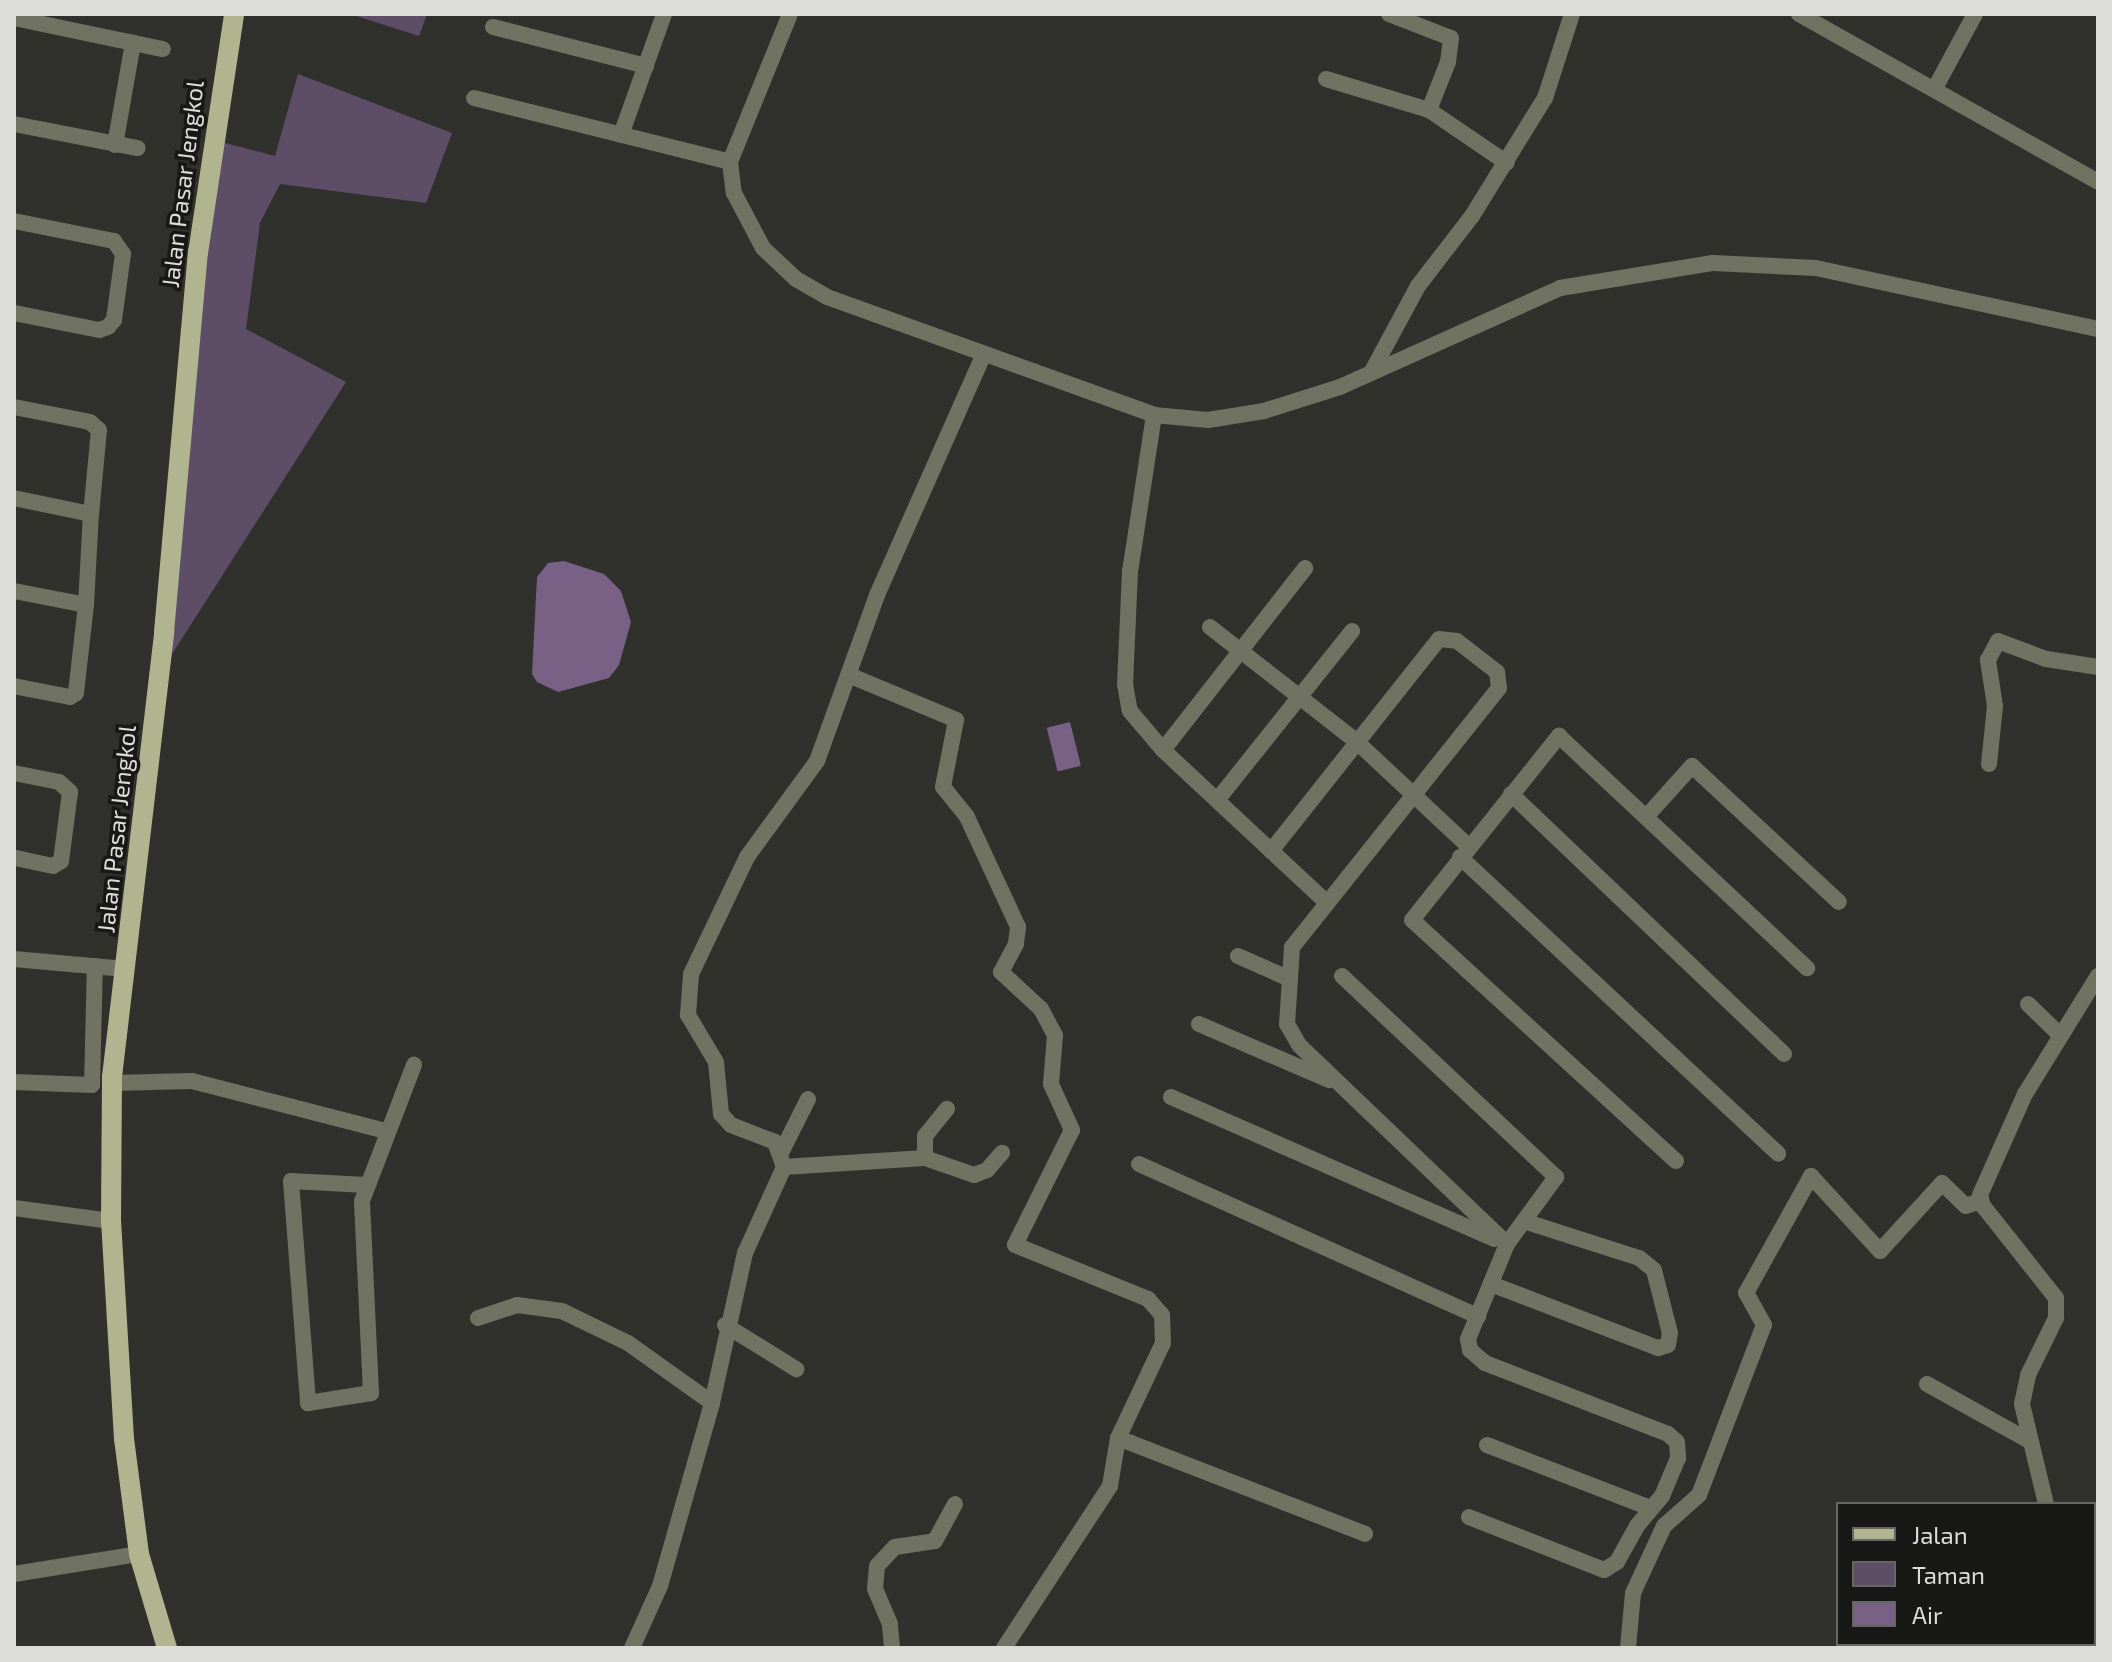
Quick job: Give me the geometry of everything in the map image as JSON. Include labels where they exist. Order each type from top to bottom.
[{"type":"main road","name":"Jalan Pasar Jengkol","points":[[167,1648],[139,1554],[124,1439],[111,1221],[112,1083],[198,253],[234,14]]},
{"type":"street","points":[[621,135],[664,14]]},
{"type":"street","points":[[790,14],[730,162],[734,193],[763,248],[796,279],[827,297],[1154,415],[1235,417],[1371,373],[1560,288],[1713,263],[1754,261],[1816,268],[2098,329]]},
{"type":"street","points":[[1389,14],[1424,20],[1448,35],[1452,43],[1429,110]]},
{"type":"street","points":[[1371,373],[1418,286],[1507,163],[1545,98],[1572,14]]},
{"type":"street","points":[[1799,14],[2098,182]]},
{"type":"street","points":[[1935,88],[1975,14]]},
{"type":"street","points":[[14,18],[163,49]]},
{"type":"street","points":[[493,27],[646,66]]},
{"type":"street","points":[[115,145],[133,43]]},
{"type":"street","points":[[1326,79],[1429,110],[1507,163]]},
{"type":"street","points":[[474,98],[730,162]]},
{"type":"street","points":[[14,124],[138,148]]},
{"type":"street","points":[[14,221],[114,241],[123,254],[114,320],[108,327],[99,330],[14,313]]},
{"type":"street","points":[[984,354],[877,595],[851,676],[817,761],[747,857],[691,974],[688,1015],[716,1062],[721,1114],[731,1125],[761,1134],[783,1159],[925,1158],[974,1175],[987,1170],[1002,1153]]},
{"type":"street","points":[[14,407],[95,424],[99,430],[76,693],[70,697],[14,686]]},
{"type":"street","points":[[1154,415],[1130,571],[1125,684],[1130,711],[1163,750],[1325,901]]},
{"type":"street","points":[[14,498],[91,514]]},
{"type":"street","points":[[1163,750],[1305,568]]},
{"type":"street","points":[[14,591],[86,605]]},
{"type":"street","points":[[1210,627],[1357,742],[1414,793],[1464,852],[1778,1154]]},
{"type":"street","points":[[1218,799],[1352,631]]},
{"type":"street","points":[[1271,851],[1439,639],[1457,641],[1497,672],[1499,688],[1325,901],[1292,947],[1287,1024],[1299,1045],[1507,1244]]},
{"type":"street","points":[[1989,764],[1995,706],[1988,660],[1998,641],[2046,659],[2098,667]]},
{"type":"street","points":[[851,676],[956,720],[943,787],[967,817],[1018,927],[1016,944],[1001,972],[1041,1009],[1055,1035],[1051,1084],[1072,1130],[1015,1245],[1148,1299],[1162,1315],[1163,1343],[1118,1438],[1110,1486],[1004,1648]]},
{"type":"street","points":[[1676,1161],[1412,920],[1559,736],[1807,968]]},
{"type":"street","points":[[1646,817],[1692,766],[1839,902]]},
{"type":"street","points":[[14,773],[59,782],[70,792],[61,861],[53,866],[14,858]]},
{"type":"street","points":[[1511,794],[1784,1054]]},
{"type":"street","points":[[1238,956],[1290,979]]},
{"type":"street","points":[[14,959],[126,969]]},
{"type":"street","points":[[14,1082],[92,1085],[95,966]]},
{"type":"street","points":[[1342,976],[1556,1177],[1507,1244],[1478,1316],[1470,1350],[1485,1363],[1668,1434],[1677,1442],[1678,1458],[1662,1496],[1650,1508],[1617,1562],[1604,1570],[1469,1517]]},
{"type":"street","points":[[1628,1648],[1633,1593],[1664,1526],[1699,1495],[1764,1325],[1746,1293],[1811,1176],[1880,1251],[1942,1183],[1966,1206],[1980,1201],[2025,1094],[2059,1034],[2098,976]]},
{"type":"street","points":[[2028,1004],[2059,1034]]},
{"type":"street","points":[[1199,1024],[1341,1085]]},
{"type":"street","points":[[366,1185],[291,1181],[308,1403],[371,1393],[360,1215],[366,1185],[385,1131],[414,1065]]},
{"type":"street","points":[[112,1083],[192,1081],[385,1131]]},
{"type":"street","points":[[1171,1097],[1507,1244]]},
{"type":"street","points":[[632,1648],[660,1586],[712,1403],[725,1325],[745,1253],[808,1099]]},
{"type":"street","points":[[925,1158],[925,1136],[947,1109]]},
{"type":"street","points":[[1139,1164],[1478,1316]]},
{"type":"street","points":[[1980,1201],[2056,1298],[2056,1318],[2023,1391],[2046,1502]]},
{"type":"street","points":[[14,1208],[111,1221]]},
{"type":"street","points":[[1491,1284],[1658,1348],[1668,1345],[1670,1333],[1654,1270],[1639,1258],[1524,1221]]},
{"type":"street","points":[[478,1318],[517,1305],[562,1311],[628,1343],[712,1403]]},
{"type":"street","points":[[725,1325],[796,1369]]},
{"type":"street","points":[[1927,1384],[2031,1442]]},
{"type":"street","points":[[1118,1438],[1365,1534]]},
{"type":"street","points":[[1487,1445],[1650,1508]]},
{"type":"street","points":[[892,1648],[890,1624],[875,1589],[877,1566],[895,1547],[935,1541],[955,1504]]},
{"type":"street","points":[[14,1574],[139,1554]]},
{"type":"green space","points":[[350,14],[427,14],[419,36]]},
{"type":"green space","points":[[298,74],[452,133],[426,203],[280,184],[260,223],[246,329],[346,382],[160,673],[210,139],[275,156]]},
{"type":"water","points":[[564,561],[604,574],[621,591],[631,622],[619,665],[609,678],[558,692],[537,682],[532,674],[537,577],[548,563]]},
{"type":"water","points":[[1070,722],[1081,766],[1058,771],[1047,728]]}]
